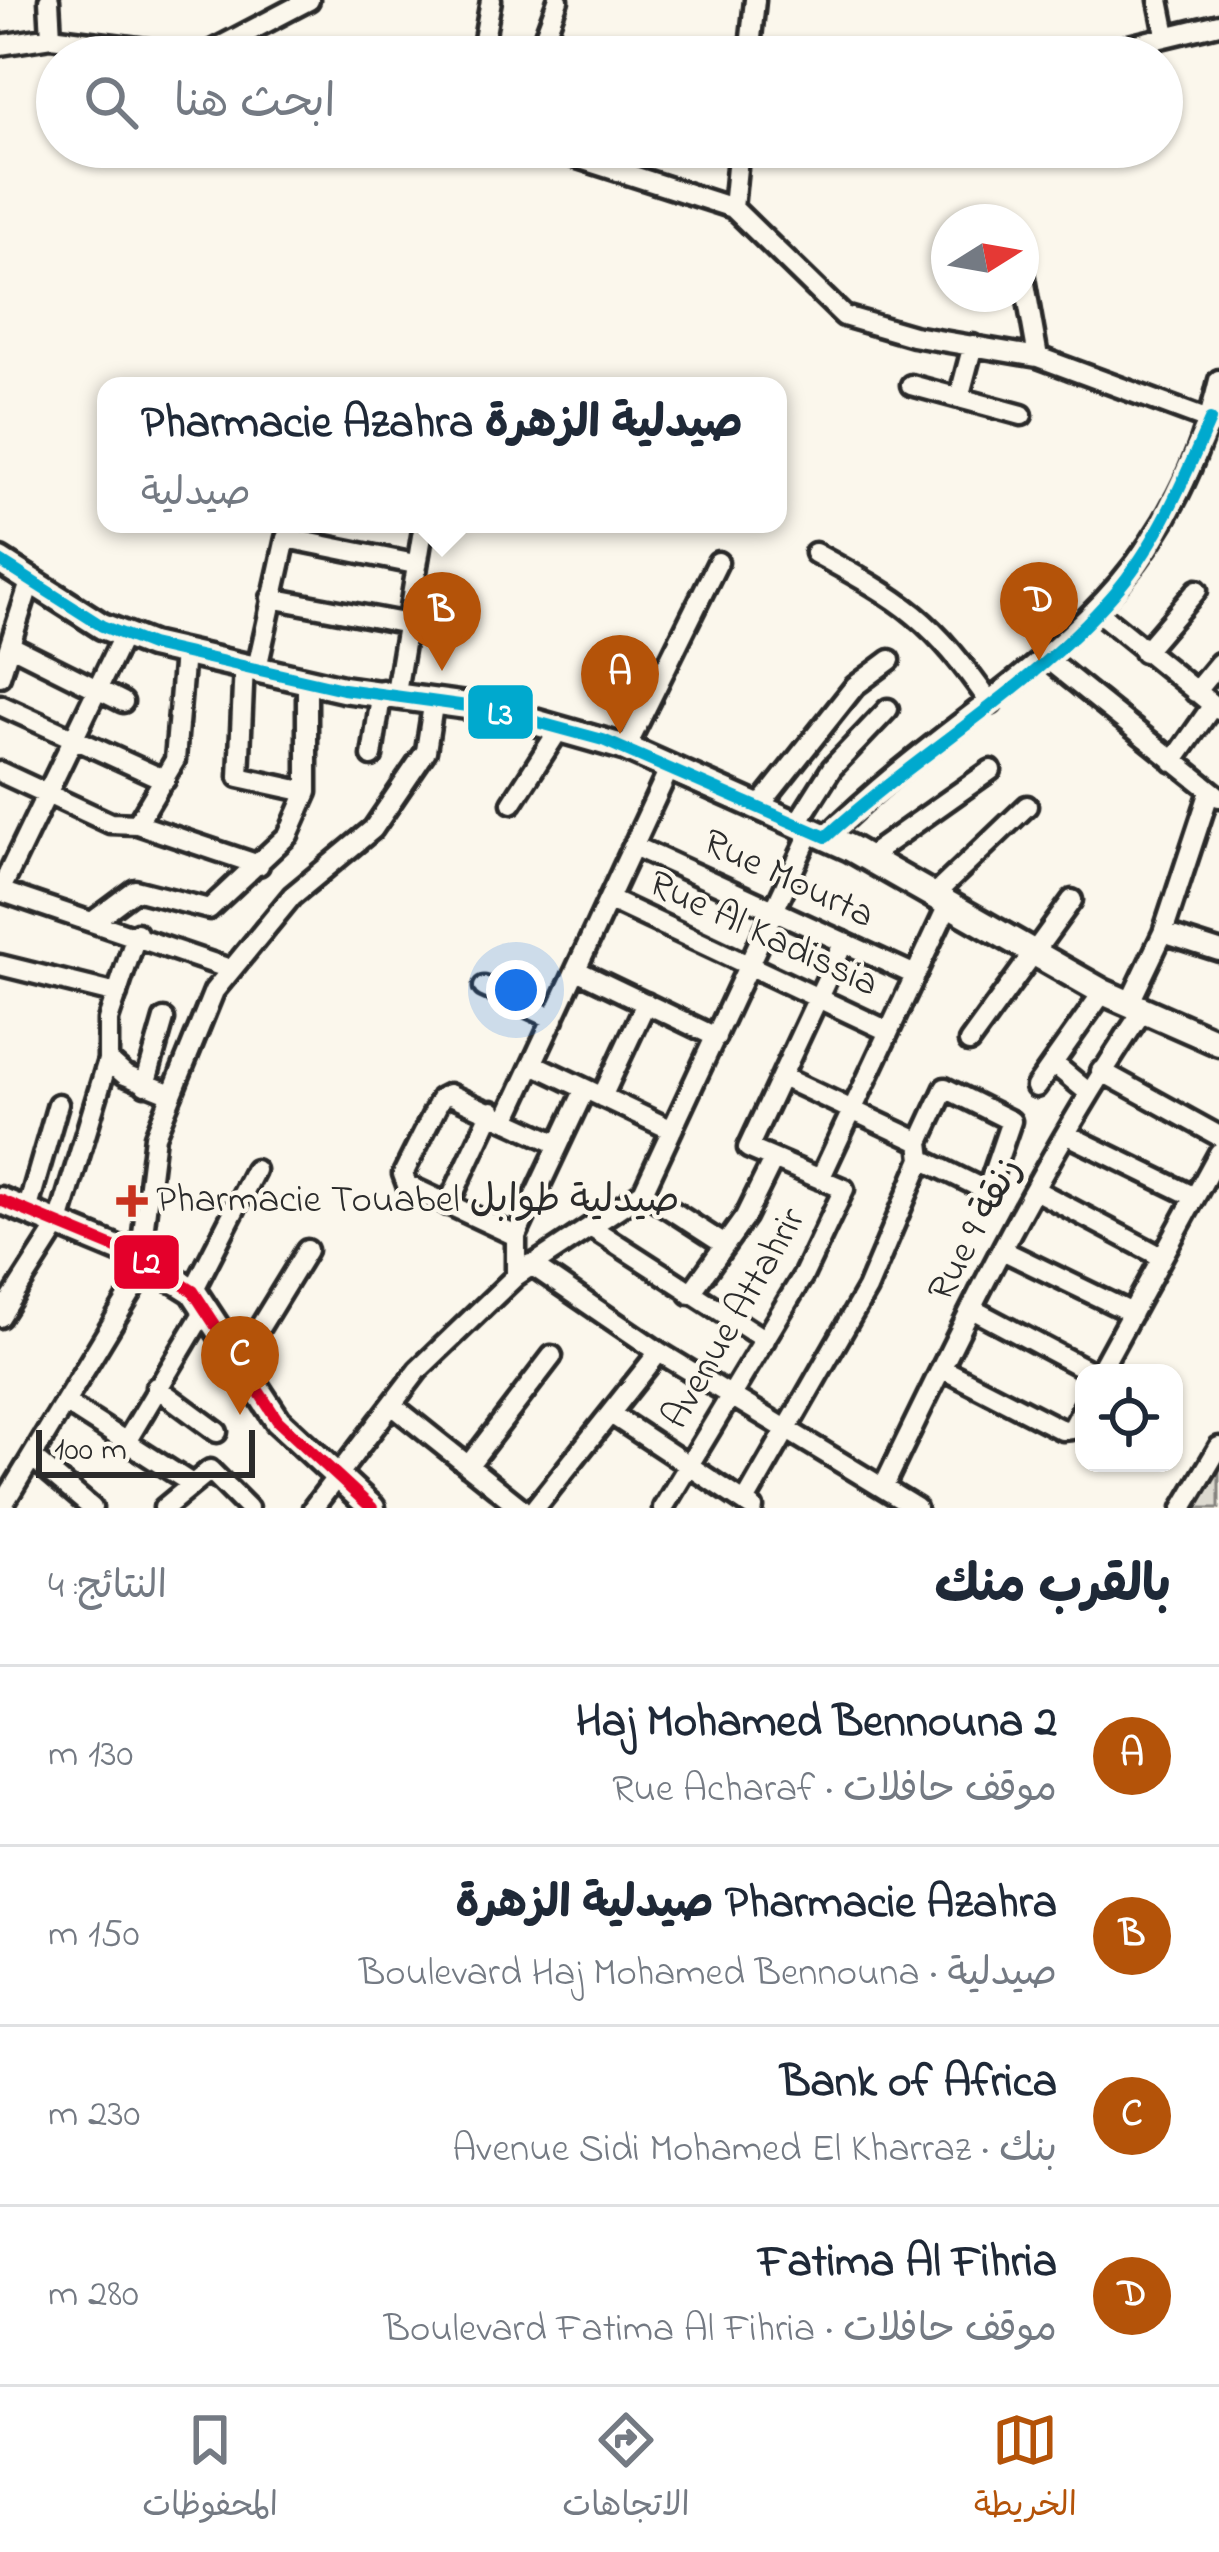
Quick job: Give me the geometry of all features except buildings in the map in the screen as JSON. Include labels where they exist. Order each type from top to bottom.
[{"type":"street","points":[[50,0],[51,36]]},
{"type":"street","points":[[243,36],[309,0]]},
{"type":"street","points":[[485,36],[491,0]]},
{"type":"street","points":[[545,36],[558,0]]},
{"type":"street","points":[[750,36],[754,0]]},
{"type":"street","points":[[1159,0],[1166,35]]},
{"type":"street","points":[[1163,36],[1219,24]]},
{"type":"street","points":[[0,45],[36,39]]},
{"type":"street","points":[[608,168],[733,208],[844,316],[1038,357],[1214,422]]},
{"type":"street","points":[[733,208],[737,168]]},
{"type":"street","points":[[1030,312],[1038,357]]},
{"type":"street","points":[[959,398],[973,345]]},
{"type":"street","points":[[811,831],[866,798],[991,704],[1097,612],[1171,505],[1214,422],[1219,380]]},
{"type":"street","points":[[911,385],[1022,416]]},
{"type":"street","points":[[372,756],[422,533]]},
{"type":"street","points":[[308,792],[239,777],[250,666],[286,538],[415,564]]},
{"type":"street","points":[[815,553],[910,608],[948,641],[991,704]]},
{"type":"street","points":[[0,561],[124,636],[307,681],[434,699],[626,748],[868,857],[1103,992],[1218,1040]]},
{"type":"street","points":[[626,748],[718,562]]},
{"type":"street","points":[[0,676],[31,579]]},
{"type":"street","points":[[1144,652],[1198,590]]},
{"type":"street","points":[[271,598],[403,623]]},
{"type":"street","points":[[1097,612],[1216,707],[1173,763]]},
{"type":"street","points":[[124,636],[0,890],[137,933],[230,969]]},
{"type":"street","points":[[11,646],[123,702]]},
{"type":"street","points":[[137,824],[165,780],[178,747],[184,653]]},
{"type":"street","points":[[1047,659],[1214,796]]},
{"type":"street","points":[[758,808],[855,686],[890,660]]},
{"type":"street","points":[[1195,692],[1219,663]]},
{"type":"street","points":[[96,919],[135,890],[209,909],[288,835],[308,792],[307,681]]},
{"type":"street","points":[[1,1508],[67,1404],[145,1261],[155,1136],[214,991],[292,896],[374,830],[426,751],[434,699]]},
{"type":"street","points":[[0,705],[165,780]]},
{"type":"street","points":[[313,1508],[418,1370],[523,1270],[643,1192],[811,831],[832,768],[888,709]]},
{"type":"street","points":[[512,802],[560,728]]},
{"type":"street","points":[[448,1204],[533,1064],[669,769]]},
{"type":"street","points":[[868,857],[991,770]]},
{"type":"street","points":[[0,772],[110,823],[137,824],[260,865]]},
{"type":"street","name":"Rue 9 زنقة","points":[[883,1488],[1002,1250],[1135,1008],[1214,796]]},
{"type":"street","points":[[820,1179],[915,974],[942,899],[1027,806]]},
{"type":"street","name":"Rue Mourta","points":[[634,846],[915,974]]},
{"type":"street","name":"Rue Al Kadissia","points":[[610,900],[888,1031]]},
{"type":"street","points":[[969,1042],[1072,900]]},
{"type":"street","points":[[0,1317],[58,1226],[108,1060],[108,1020],[137,933]]},
{"type":"street","points":[[1162,934],[1219,951]]},
{"type":"street","points":[[611,1414],[749,1505],[783,1428],[859,1306],[921,1150],[945,1088],[1011,1121],[987,1191],[921,1150],[851,1110],[782,1077],[844,942]]},
{"type":"street","points":[[0,965],[117,994]]},
{"type":"street","points":[[576,970],[716,1037]]},
{"type":"street","points":[[484,987],[554,1018]]},
{"type":"street","points":[[1036,1087],[1103,992]]},
{"type":"street","points":[[646,1003],[558,1144],[516,1236],[523,1270],[916,1508]]},
{"type":"street","points":[[145,1085],[164,1018]]},
{"type":"street","points":[[108,1060],[145,1085],[169,1093]]},
{"type":"street","points":[[1053,1063],[1089,1093]]},
{"type":"street","points":[[533,1064],[672,1130]]},
{"type":"street","points":[[1101,1071],[1219,1136]]},
{"type":"street","name":"Avenue Attahrir","points":[[663,1508],[765,1340],[844,1190],[748,1148],[782,1077]]},
{"type":"street","points":[[516,1236],[407,1185],[403,1174],[441,1098],[456,1094],[558,1144]]},
{"type":"street","points":[[27,1211],[58,1105]]},
{"type":"street","points":[[1066,1134],[1205,1193]]},
{"type":"street","points":[[1101,1364],[1162,1257],[1205,1193],[1219,1153]]},
{"type":"street","points":[[690,1294],[725,1245],[773,1160]]},
{"type":"street","points":[[126,1442],[200,1300],[255,1170]]},
{"type":"street","points":[[1035,1190],[1162,1257]]},
{"type":"street","points":[[643,1192],[725,1245]]},
{"type":"street","points":[[0,1200],[145,1261],[200,1300],[278,1421],[372,1508]]},
{"type":"street","points":[[592,1228],[765,1340]]},
{"type":"street","points":[[241,1358],[308,1250]]},
{"type":"street","points":[[1002,1250],[1132,1313]]},
{"type":"street","points":[[972,1309],[1079,1364]]},
{"type":"street","points":[[535,1508],[659,1352]]},
{"type":"street","points":[[468,1466],[552,1356]]},
{"type":"street","points":[[941,1368],[1066,1431],[1075,1425]]},
{"type":"street","points":[[156,1388],[218,1432]]},
{"type":"street","points":[[67,1404],[189,1482]]},
{"type":"street","points":[[392,1405],[521,1508]]},
{"type":"street","points":[[1183,1508],[1219,1448]]},
{"type":"street","points":[[33,1458],[92,1508]]},
{"type":"street","points":[[164,1508],[189,1482],[210,1470],[248,1508]]},
{"type":"shaded area","points":[[1219,1458],[1219,1508],[1190,1508]]},
{"type":"transit line","name":"L3","points":[[826,837],[1046,661],[1113,595],[1156,534],[1210,420]]},
{"type":"transit line","name":"L3","points":[[0,561],[102,626],[151,645],[343,689],[489,709],[603,740],[826,837]]},
{"type":"transit line","name":"L2","points":[[0,1200],[140,1258],[193,1291],[278,1421],[372,1508]]},
{"type":"place","name":"Fatima Al Fihria","points":[[1039,661]]},
{"type":"place","name":"Pharmacie Azahra صيدلية الزهرة","points":[[442,671]]},
{"type":"place","name":"Haj Mohamed Bennouna 2","points":[[620,734]]},
{"type":"place","name":"Pharmacie Touabel صيدلية طوابل","points":[[132,1201]]},
{"type":"place","name":"Bank of Africa","points":[[240,1415]]}]
